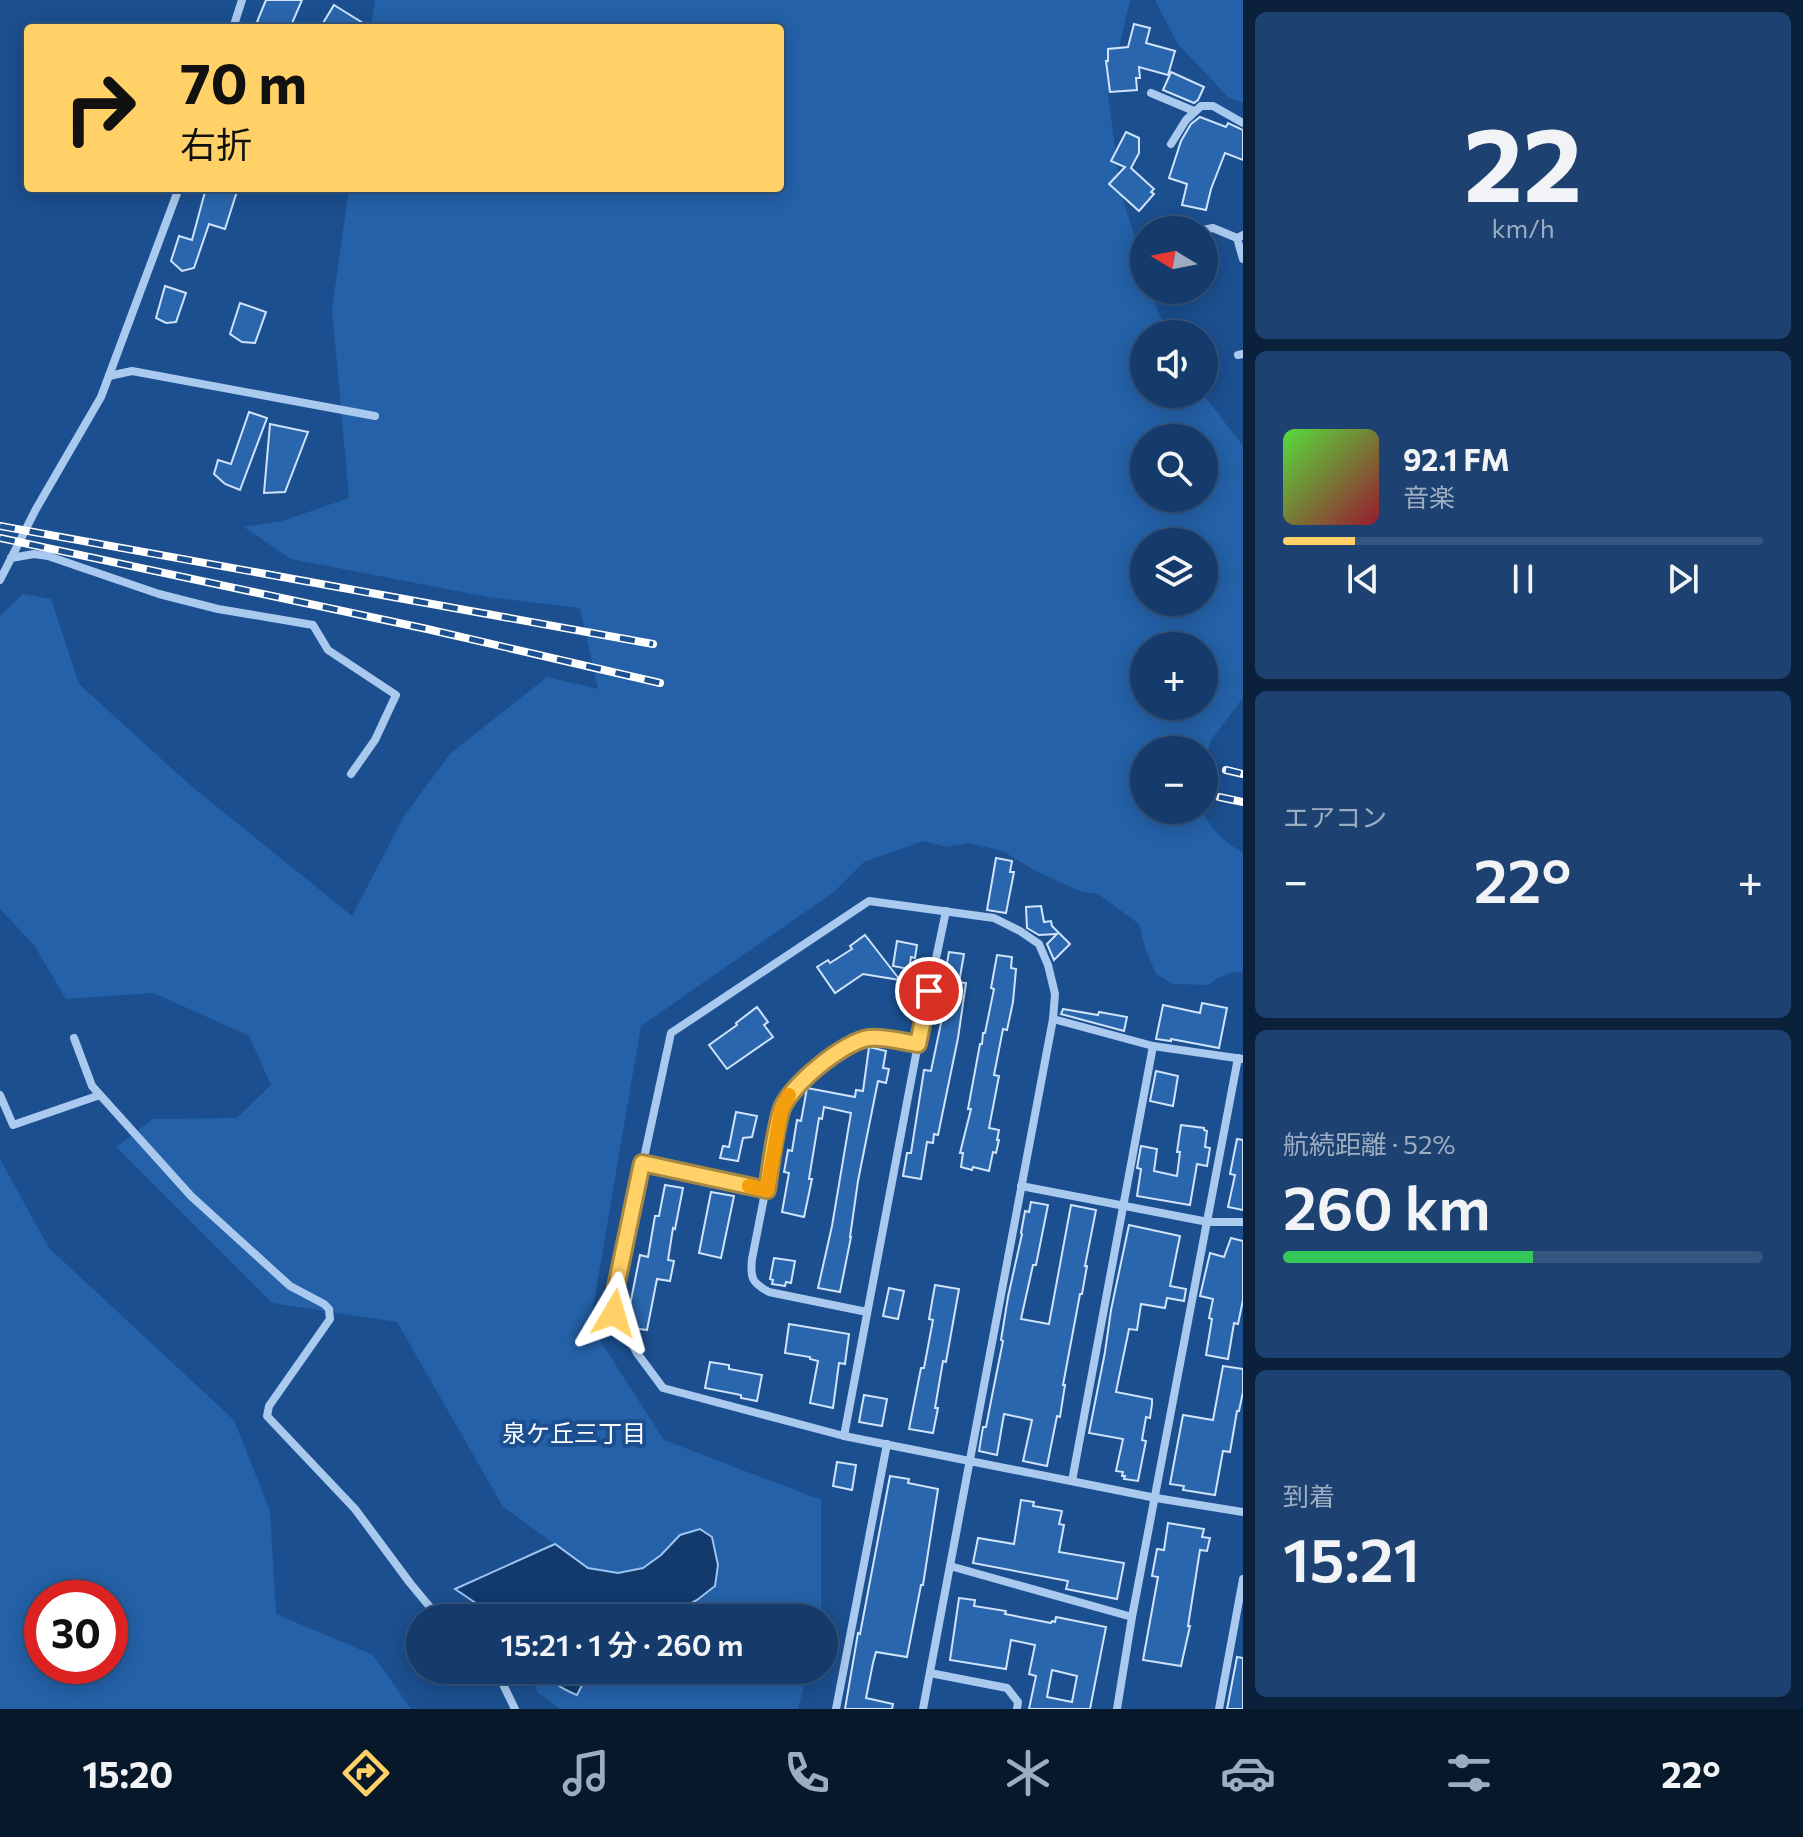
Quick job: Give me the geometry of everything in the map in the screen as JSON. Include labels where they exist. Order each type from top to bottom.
[{"type":"street","points":[[234,24],[242,0]]},
{"type":"street","points":[[1151,93],[1194,111]]},
{"type":"street","points":[[1171,144],[1201,106],[1209,105],[1223,110],[1243,123]]},
{"type":"street","points":[[0,580],[36,509],[101,397],[178,192]]},
{"type":"street","points":[[1218,230],[1240,237],[1243,259]]},
{"type":"street","points":[[109,376],[132,371],[375,416]]},
{"type":"street","points":[[11,558],[34,554],[48,556],[159,594],[218,609],[313,625],[328,650],[396,695],[375,740],[351,774]]},
{"type":"street","points":[[923,1709],[970,1461],[1021,1186],[1053,1019],[1055,994],[1039,944],[994,918],[869,901],[671,1033],[612,1306],[637,1353],[663,1388],[844,1436],[887,1444],[970,1461],[1156,1498],[1243,1512]]},
{"type":"street","points":[[844,1436],[946,911]]},
{"type":"street","points":[[1053,1019],[1153,1046],[1240,1059],[1117,1709]]},
{"type":"street","points":[[74,1038],[92,1086],[191,1196],[290,1286],[329,1309],[330,1319],[269,1406],[267,1416],[355,1509],[428,1604]]},
{"type":"street","points":[[867,1312],[769,1292],[756,1285],[751,1274],[752,1259],[781,1111],[787,1096],[826,1060],[860,1040],[877,1038],[918,1044]]},
{"type":"street","points":[[1072,1481],[1153,1046]]},
{"type":"street","points":[[0,1095],[13,1125],[100,1095]]},
{"type":"street","points":[[642,1163],[767,1190]]},
{"type":"street","points":[[1021,1186],[1208,1222],[1243,1222]]},
{"type":"street","points":[[836,1709],[887,1444]]},
{"type":"street","points":[[950,1566],[1132,1617]]},
{"type":"street","points":[[1219,1709],[1243,1579]]},
{"type":"street","points":[[930,1673],[1007,1688],[1018,1702],[1017,1709]]},
{"type":"street","points":[[503,1684],[515,1709]]},
{"type":"shaded area","points":[[375,0],[1130,0],[1108,95],[1121,193],[1130,222],[1130,304],[1155,304],[1162,320],[1130,320],[1130,408],[1214,408],[1243,446],[1243,698],[1214,736],[1130,736],[1130,824],[1210,824],[1228,843],[1243,853],[1243,973],[1234,972],[1208,985],[1173,984],[1156,974],[1139,924],[1098,894],[1080,891],[1002,851],[969,843],[947,847],[923,841],[864,862],[834,892],[641,1026],[590,1325],[664,1440],[821,1500],[821,1604],[690,1604],[697,1600],[718,1565],[712,1537],[700,1529],[680,1535],[643,1568],[618,1573],[588,1568],[503,1507],[397,1322],[272,1303],[116,1147],[153,1119],[237,1118],[271,1085],[249,1036],[154,993],[66,999],[34,945],[0,909],[0,616],[23,594],[51,599],[79,684],[190,785],[352,916],[404,816],[450,754],[547,677],[598,689],[580,608],[488,597],[291,559],[244,527],[282,521],[349,498],[332,309],[348,192],[784,192],[784,24],[372,24]]},
{"type":"shaded area","points":[[1155,0],[1243,0],[1243,103],[1229,98],[1177,43]]},
{"type":"shaded area","points":[[0,1159],[49,1248],[234,1420],[270,1511],[276,1614],[373,1655],[411,1709],[0,1709]]},
{"type":"shaded area","points":[[700,1529],[712,1537],[718,1565],[715,1586],[690,1604],[477,1604],[455,1589],[555,1544],[588,1568],[618,1573],[643,1568],[680,1535]]},
{"type":"shaded area","points":[[533,1684],[557,1684],[577,1695],[583,1684],[804,1684],[798,1709],[560,1709],[538,1693]]},
{"type":"shaded area","points":[[557,1684],[583,1684],[577,1695]]},
{"type":"building","points":[[266,0],[302,0],[292,24],[257,22]]},
{"type":"building","points":[[334,5],[365,24],[322,24]]},
{"type":"building","points":[[1134,24],[1150,28],[1146,43],[1175,51],[1168,75],[1139,67],[1137,90],[1110,92],[1106,61],[1108,49],[1128,47]]},
{"type":"building","points":[[1171,72],[1204,87],[1198,100],[1194,103],[1163,90]]},
{"type":"building","points":[[1200,117],[1243,130],[1243,160],[1225,153],[1206,210],[1182,205],[1187,184],[1169,178],[1181,141],[1191,124]]},
{"type":"building","points":[[1126,132],[1139,138],[1139,153],[1131,168],[1154,189],[1151,192],[1154,194],[1139,211],[1109,184],[1125,167],[1111,161]]},
{"type":"building","points":[[205,192],[237,192],[225,229],[209,224],[194,268],[182,271],[171,261],[179,236],[192,240]]},
{"type":"building","points":[[165,286],[186,293],[176,322],[166,323],[156,318]]},
{"type":"building","points":[[240,303],[266,312],[255,343],[242,342],[230,334]]},
{"type":"building","points":[[249,412],[267,418],[240,490],[225,484],[214,474],[218,460],[231,464]]},
{"type":"building","points":[[270,424],[308,432],[285,492],[264,493]]},
{"type":"building","points":[[996,858],[1012,861],[1010,872],[1014,872],[1006,913],[987,910]]},
{"type":"building","points":[[1041,906],[1044,922],[1051,921],[1052,926],[1070,944],[1054,960],[1047,944],[1057,934],[1039,935],[1027,928],[1026,907]]},
{"type":"building","points":[[865,935],[900,980],[863,974],[835,993],[817,967],[852,949],[850,946]]},
{"type":"building","points":[[897,941],[917,945],[909,969],[893,966]]},
{"type":"building","points":[[949,952],[964,954],[960,977],[945,974]]},
{"type":"building","points":[[997,955],[1012,957],[1011,968],[1016,969],[1013,1002],[1007,1030],[1003,1029],[994,1075],[999,1076],[989,1128],[999,1130],[999,1140],[989,1171],[973,1167],[972,1170],[961,1167],[963,1153],[960,1153],[971,1109],[968,1109],[980,1044],[994,989],[991,988]]},
{"type":"building","points":[[952,981],[966,983],[938,1135],[934,1134],[933,1143],[927,1142],[921,1179],[903,1176],[907,1153],[911,1153],[924,1070],[931,1071]]},
{"type":"building","points":[[1202,1003],[1227,1008],[1219,1048],[1156,1039],[1163,1005],[1200,1013]]},
{"type":"building","points":[[757,1007],[768,1022],[764,1025],[773,1037],[727,1069],[709,1045]]},
{"type":"building","points":[[1063,1009],[1127,1017],[1124,1031],[1061,1014]]},
{"type":"building","points":[[869,1047],[886,1051],[883,1068],[889,1069],[886,1083],[878,1081],[840,1292],[818,1288],[851,1113],[824,1107],[822,1119],[819,1118],[804,1217],[782,1212],[789,1173],[784,1172],[788,1150],[792,1151],[797,1120],[801,1121],[807,1088],[855,1097],[856,1090],[863,1091]]},
{"type":"building","points":[[1156,1071],[1178,1076],[1173,1106],[1150,1101]]},
{"type":"building","points":[[736,1112],[757,1116],[752,1137],[743,1138],[738,1161],[720,1158],[723,1146],[729,1147]]},
{"type":"building","points":[[1181,1125],[1204,1128],[1207,1131],[1205,1147],[1210,1148],[1207,1166],[1197,1164],[1190,1205],[1137,1196],[1141,1146],[1157,1149],[1154,1171],[1177,1176]]},
{"type":"building","points":[[1237,1139],[1243,1140],[1243,1210],[1228,1207],[1235,1175],[1230,1174]]},
{"type":"building","points":[[665,1185],[683,1188],[668,1260],[674,1261],[670,1281],[657,1279],[647,1330],[631,1328],[627,1320],[640,1255],[648,1257],[655,1216],[659,1216]]},
{"type":"building","points":[[711,1192],[734,1196],[721,1258],[699,1253]]},
{"type":"building","points":[[1031,1202],[1048,1205],[1021,1319],[1049,1324],[1071,1205],[1096,1210],[1063,1385],[1060,1417],[1057,1416],[1047,1466],[1023,1461],[1032,1420],[1004,1414],[997,1455],[979,1451],[1003,1341],[1008,1297],[1025,1211],[1029,1212]]},
{"type":"building","points":[[1129,1225],[1180,1236],[1170,1286],[1186,1289],[1184,1301],[1167,1298],[1165,1308],[1141,1304],[1137,1330],[1129,1329],[1116,1392],[1152,1399],[1150,1418],[1146,1417],[1142,1440],[1146,1441],[1138,1481],[1124,1479],[1123,1472],[1116,1471],[1123,1439],[1089,1433]]},
{"type":"building","points":[[1231,1238],[1243,1241],[1243,1300],[1238,1324],[1234,1323],[1228,1359],[1206,1355],[1213,1299],[1200,1296],[1210,1253],[1224,1257]]},
{"type":"building","points":[[774,1258],[795,1261],[791,1283],[786,1282],[785,1286],[772,1284]]},
{"type":"building","points":[[935,1285],[959,1289],[946,1362],[943,1361],[933,1433],[909,1429],[933,1320],[929,1319]]},
{"type":"building","points":[[889,1288],[904,1291],[898,1319],[883,1316]]},
{"type":"building","points":[[789,1324],[849,1334],[845,1364],[839,1363],[833,1408],[810,1403],[818,1361],[785,1353]]},
{"type":"building","points":[[710,1362],[762,1375],[757,1401],[705,1388]]},
{"type":"building","points":[[1223,1366],[1243,1369],[1243,1392],[1230,1452],[1223,1451],[1215,1495],[1183,1490],[1184,1486],[1170,1484],[1183,1415],[1213,1420]]},
{"type":"building","points":[[864,1395],[887,1399],[882,1426],[859,1422]]},
{"type":"building","points":[[837,1462],[856,1465],[852,1490],[833,1486]]},
{"type":"building","points":[[890,1476],[938,1489],[923,1585],[907,1657],[876,1652],[873,1663],[866,1698],[893,1704],[892,1709],[845,1709],[858,1633]]},
{"type":"building","points":[[1021,1500],[1034,1502],[1033,1506],[1062,1511],[1059,1524],[1064,1525],[1059,1552],[1124,1563],[1117,1599],[1066,1589],[1068,1581],[973,1563],[978,1538],[1014,1544]]},
{"type":"building","points":[[1168,1523],[1204,1529],[1202,1537],[1210,1538],[1207,1551],[1200,1550],[1190,1626],[1181,1666],[1143,1660],[1158,1577],[1152,1576],[1157,1549],[1164,1550]]},
{"type":"building","points":[[959,1598],[975,1600],[974,1606],[1006,1611],[1005,1614],[1051,1623],[1055,1622],[1056,1617],[1106,1627],[1090,1709],[1029,1709],[1036,1676],[1029,1674],[1035,1645],[1011,1640],[1006,1669],[950,1660]],"holes":[[[1052,1670],[1077,1676],[1072,1702],[1047,1697]]]},
{"type":"building","points":[[1237,1657],[1243,1658],[1243,1709],[1227,1709]]},
{"type":"railway","points":[[0,526],[653,644]]},
{"type":"railway","points":[[0,538],[427,629],[660,683]]},
{"type":"railway","points":[[1226,770],[1243,774]]},
{"type":"railway","points":[[1219,797],[1243,802]]},
{"type":"slow traffic","points":[[749,1186],[767,1190],[781,1111],[789,1095]]},
{"type":"district","name":"泉ケ丘三丁目","points":[[574,1434]]},
{"type":"route","points":[[614,1313],[612,1306],[642,1163],[767,1190],[781,1111],[787,1096],[826,1060],[860,1040],[877,1038],[918,1044],[929,991]]}]
